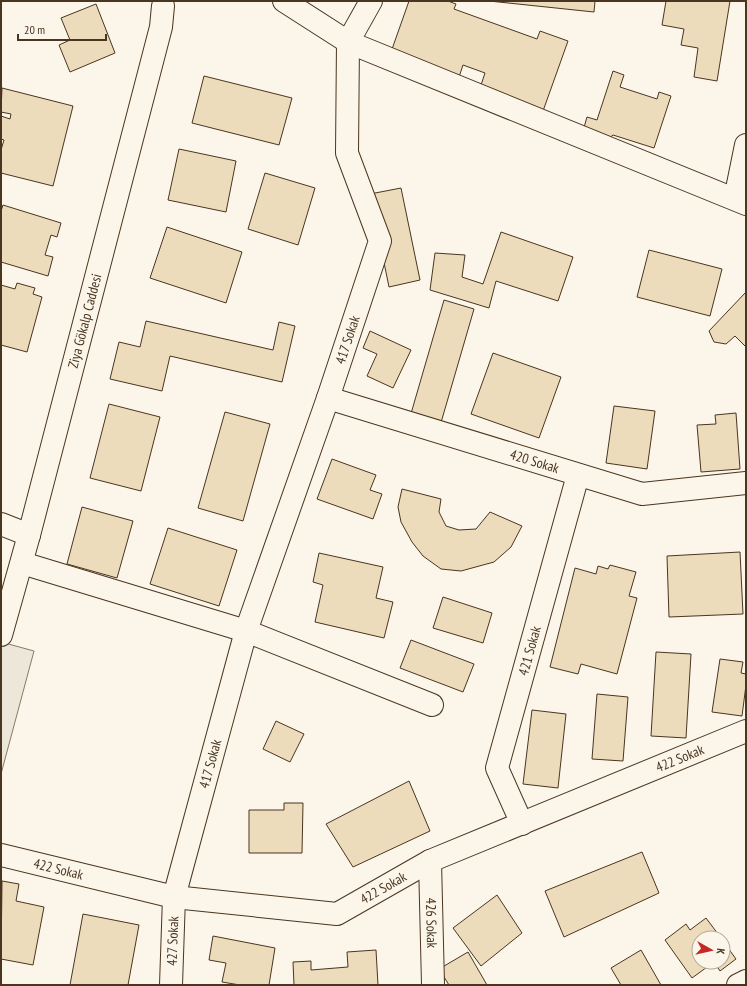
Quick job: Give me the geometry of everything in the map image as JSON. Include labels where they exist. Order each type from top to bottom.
[{"type":"street","points":[[284,1],[348,42],[740,201],[746,146]]},
{"type":"street","points":[[348,42],[370,1]]},
{"type":"street","name":"Ziya Gökalp Caddesi","points":[[1,635],[22,562],[166,3]]},
{"type":"street","name":"417 Sokak","points":[[174,897],[246,631],[328,398],[380,241],[347,153],[348,42]]},
{"type":"street","name":"420 Sokak","points":[[328,398],[642,494],[746,483]]},
{"type":"street","name":"421 Sokak","points":[[522,824],[497,768],[578,475]]},
{"type":"street","points":[[1,524],[29,535]]},
{"type":"street","points":[[22,562],[246,631],[432,705]]},
{"type":"street","name":"422 Sokak","points":[[1,855],[174,897],[337,914],[430,861],[746,731]]},
{"type":"street","name":"426 Sokak","points":[[430,861],[433,985]]},
{"type":"street","name":"427 Sokak","points":[[171,985],[174,897]]},
{"type":"street","points":[[738,985],[746,981]]},
{"type":"shaded area","points":[[1,642],[34,651],[1,774]]},
{"type":"building","points":[[409,1],[448,1],[456,4],[454,9],[537,39],[540,31],[568,41],[543,111],[480,88],[485,73],[463,65],[459,77],[391,52]]},
{"type":"building","points":[[489,1],[595,1],[594,12]]},
{"type":"building","points":[[666,1],[730,1],[717,81],[694,77],[698,48],[681,45],[684,29],[662,25]]},
{"type":"building","points":[[96,4],[115,53],[70,72],[59,45],[70,40],[61,18]]},
{"type":"building","points":[[613,71],[624,75],[620,87],[657,99],[659,92],[671,96],[654,148],[613,135],[608,139],[583,131],[587,117],[597,120]]},
{"type":"building","points":[[204,76],[292,98],[279,145],[192,123]]},
{"type":"building","points":[[2,88],[73,106],[53,186],[1,173],[1,150],[4,140],[1,139],[1,116],[10,119],[11,114],[1,112]]},
{"type":"building","points":[[179,149],[236,161],[226,212],[168,200]]},
{"type":"building","points":[[265,173],[315,188],[298,245],[248,229]]},
{"type":"building","points":[[401,188],[420,280],[389,287],[370,194]]},
{"type":"building","points":[[3,205],[61,223],[57,237],[51,235],[45,255],[53,257],[48,276],[1,262],[1,211]]},
{"type":"building","points":[[167,227],[242,252],[226,303],[150,278]]},
{"type":"building","points":[[501,232],[573,257],[558,301],[496,281],[489,308],[430,290],[435,253],[465,255],[462,277],[483,284]]},
{"type":"building","points":[[649,250],[722,269],[710,316],[637,297]]},
{"type":"building","points":[[17,283],[35,288],[33,294],[42,297],[27,352],[1,345],[1,285],[15,289]]},
{"type":"building","points":[[746,292],[746,347],[735,336],[726,344],[714,342],[709,331]]},
{"type":"building","points":[[444,300],[474,309],[440,426],[410,417]]},
{"type":"building","points":[[146,321],[273,350],[279,322],[295,326],[282,382],[170,356],[162,391],[110,379],[119,342],[140,347]]},
{"type":"building","points":[[370,331],[411,350],[393,388],[367,376],[377,354],[363,348]]},
{"type":"building","points":[[493,353],[561,377],[539,438],[471,414]]},
{"type":"building","points":[[109,404],[160,417],[141,491],[90,478]]},
{"type":"building","points":[[614,406],[655,411],[647,469],[606,463]]},
{"type":"building","points":[[225,412],[270,424],[243,521],[198,508]]},
{"type":"building","points":[[736,413],[740,469],[701,472],[697,425],[716,424],[715,415]]},
{"type":"building","points":[[332,459],[376,475],[370,490],[382,494],[373,519],[317,499]]},
{"type":"building","points":[[402,489],[441,499],[439,512],[446,526],[459,530],[476,529],[490,512],[522,526],[511,547],[494,562],[461,571],[441,569],[423,556],[412,542],[401,522],[398,507]]},
{"type":"building","points":[[82,507],[133,521],[117,578],[67,564]]},
{"type":"building","points":[[168,528],[237,550],[219,606],[150,584]]},
{"type":"building","points":[[740,552],[743,614],[669,617],[667,556]]},
{"type":"building","points":[[319,553],[383,567],[376,598],[393,602],[384,638],[315,622],[323,585],[313,582]]},
{"type":"building","points":[[610,565],[636,572],[629,596],[637,598],[617,674],[581,664],[578,674],[550,667],[575,568],[596,574],[598,566],[608,569]]},
{"type":"building","points":[[443,597],[492,613],[483,643],[433,628]]},
{"type":"building","points":[[411,640],[474,664],[463,692],[400,668]]},
{"type":"building","points":[[656,652],[691,654],[686,738],[651,736]]},
{"type":"building","points":[[720,659],[743,662],[741,673],[746,674],[746,685],[742,716],[712,712]]},
{"type":"building","points":[[597,694],[628,697],[623,761],[592,759]]},
{"type":"building","points":[[532,710],[566,714],[558,788],[523,784]]},
{"type":"building","points":[[276,721],[304,734],[290,762],[263,749]]},
{"type":"building","points":[[409,781],[430,831],[353,867],[326,824]]},
{"type":"building","points":[[284,803],[303,803],[302,853],[249,853],[249,810],[284,810]]},
{"type":"building","points":[[642,852],[659,893],[564,937],[545,891]]},
{"type":"building","points":[[2,881],[19,884],[16,901],[44,907],[33,965],[1,959]]},
{"type":"building","points":[[497,895],[522,933],[481,966],[453,928]]},
{"type":"building","points":[[83,914],[139,925],[128,985],[70,985]]},
{"type":"building","points":[[706,918],[715,930],[691,930],[691,970],[703,970],[692,978],[665,940],[686,924],[690,930]]},
{"type":"building","points":[[213,936],[275,948],[269,985],[240,985],[222,982],[226,963],[209,960]]},
{"type":"building","points":[[376,950],[378,985],[294,985],[293,962],[311,961],[311,970],[348,967],[347,952]]},
{"type":"building","points":[[641,950],[661,985],[621,985],[611,968]]},
{"type":"building","points":[[468,952],[487,985],[449,985],[439,969]]},
{"type":"building","points":[[731,952],[736,959],[731,963]]}]
